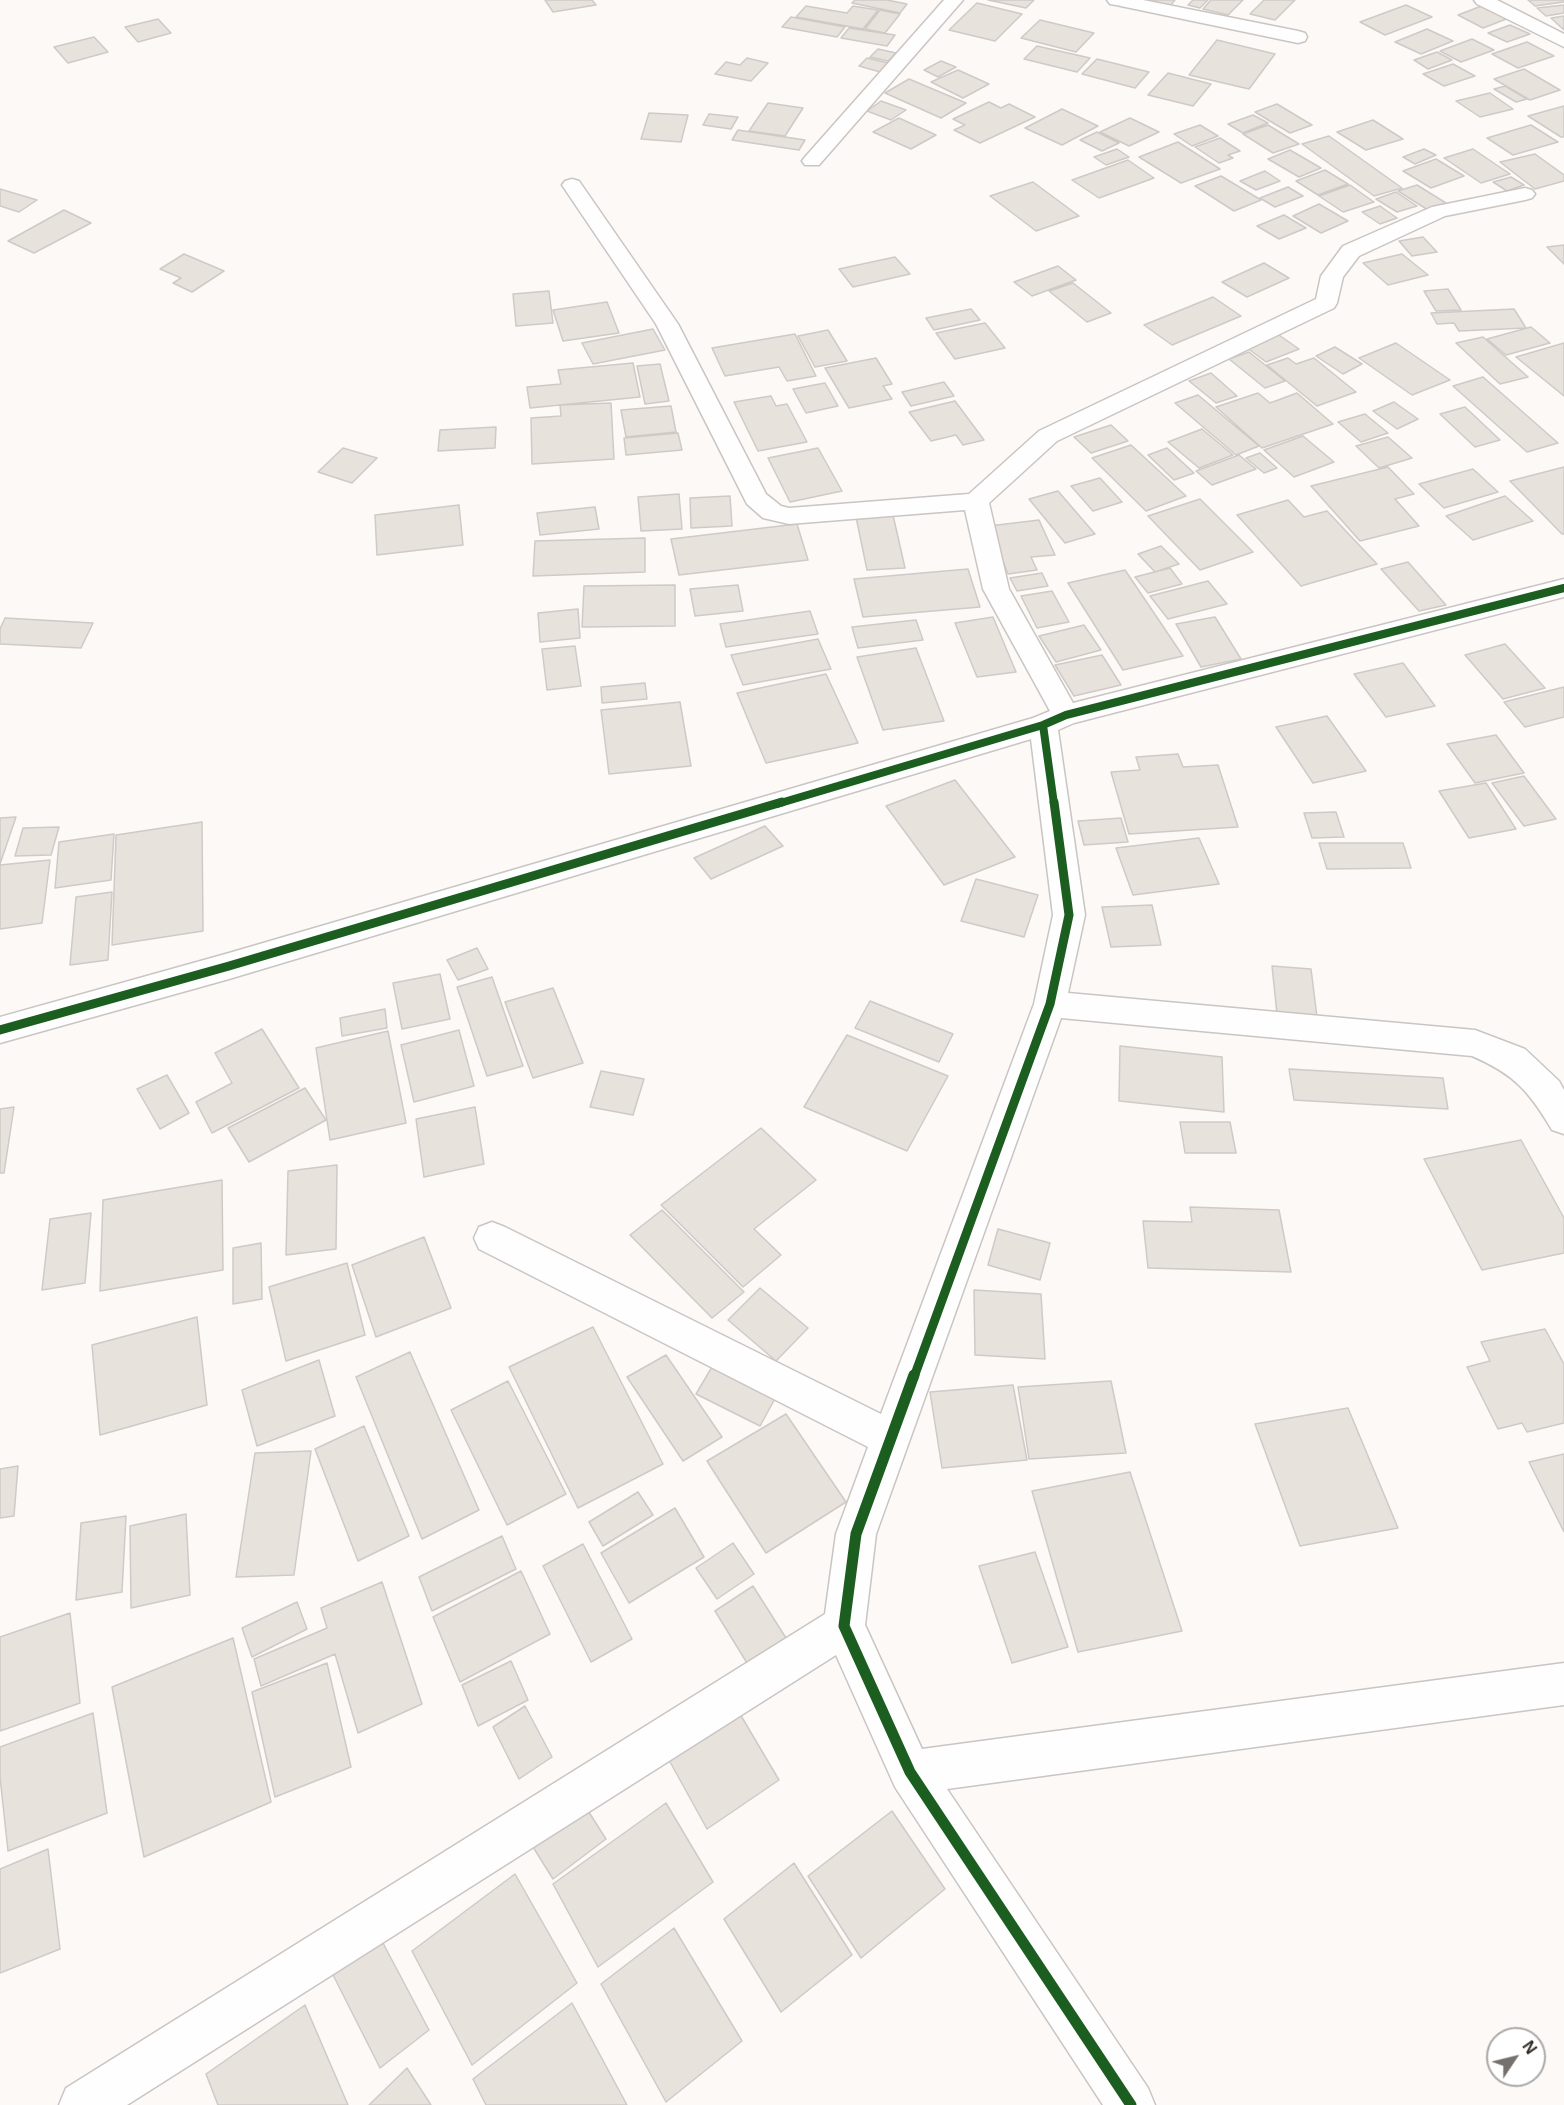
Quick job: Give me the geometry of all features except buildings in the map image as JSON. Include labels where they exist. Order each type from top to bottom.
[{"type":"street","points":[[812,160],[954,0]]},
{"type":"street","points":[[1116,0],[1298,37]]},
{"type":"street","points":[[1483,0],[1564,41]]},
{"type":"street","points":[[572,185],[667,324],[756,498],[772,512],[789,516],[976,501],[1048,436],[1326,303],[1332,276],[1351,251],[1439,212],[1525,194]]},
{"type":"street","points":[[976,501],[996,589],[1054,720],[1069,915],[1050,1004],[856,1534],[844,1626],[910,1772],[1131,2105]]},
{"type":"street","points":[[0,1030],[229,966],[1054,720],[1564,588]]},
{"type":"street","points":[[1050,1004],[1475,1043],[1513,1059],[1547,1091],[1564,1120]]},
{"type":"street","points":[[492,1238],[891,1439]]},
{"type":"street","points":[[83,2105],[844,1626]]},
{"type":"street","points":[[910,1772],[1564,1684]]},
{"type":"cycle path","points":[[0,1030],[229,966],[1043,725],[1066,715],[1564,588]]},
{"type":"cycle path","points":[[1043,725],[1069,915],[1050,1004],[856,1534],[844,1626],[910,1772],[1131,2105]]}]
